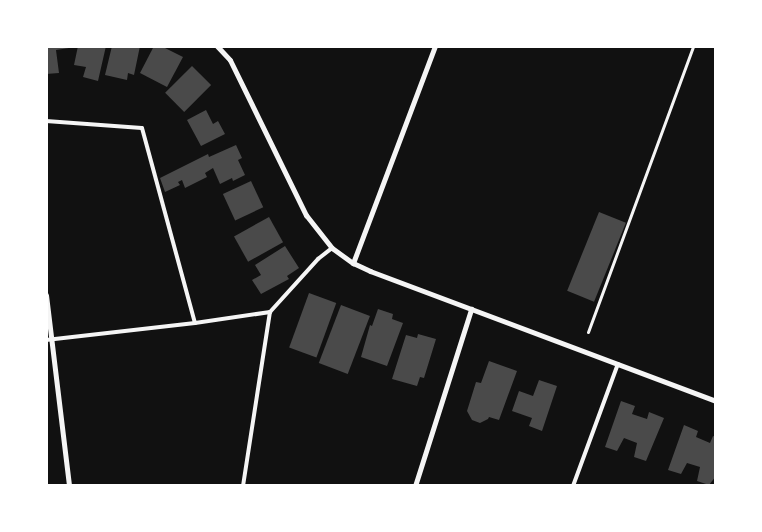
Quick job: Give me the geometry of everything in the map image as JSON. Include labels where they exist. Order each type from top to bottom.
[{"type":"street","points":[[217,46],[230,60],[306,215],[332,248],[353,263],[716,401]]},
{"type":"street","points":[[353,263],[435,46]]},
{"type":"street","points":[[46,295],[49,340],[69,486]]},
{"type":"street","points":[[415,486],[471,309]]},
{"type":"lane","points":[[46,121],[142,128],[195,323]]},
{"type":"lane","points":[[244,486],[270,312],[332,248]]},
{"type":"lane","points":[[49,340],[270,312]]},
{"type":"lane","points":[[573,486],[618,364]]},
{"type":"path","points":[[588,332],[693,46]]},
{"type":"building","points":[[46,46],[69,46],[69,48],[56,50],[59,73],[46,74]]},
{"type":"building","points":[[78,46],[106,46],[98,81],[83,77],[86,67],[74,65]]},
{"type":"building","points":[[112,46],[140,46],[134,75],[128,73],[127,80],[105,75]]},
{"type":"building","points":[[154,46],[161,46],[183,57],[167,87],[140,73]]},
{"type":"building","points":[[192,66],[211,85],[184,112],[165,93]]},
{"type":"building","points":[[206,110],[213,124],[218,121],[225,134],[201,146],[187,120]]},
{"type":"building","points":[[236,145],[242,158],[238,160],[245,175],[233,181],[232,178],[220,184],[213,168],[205,173],[207,177],[185,188],[182,180],[178,182],[180,185],[165,192],[160,178],[208,154],[209,157]]},
{"type":"building","points":[[251,181],[263,207],[235,220],[223,194]]},
{"type":"building","points":[[599,212],[626,223],[594,302],[567,291]]},
{"type":"building","points":[[269,217],[283,242],[248,262],[234,236]]},
{"type":"building","points":[[285,246],[299,268],[287,276],[289,279],[261,294],[252,280],[261,275],[255,265]]},
{"type":"building","points":[[309,293],[336,303],[316,357],[289,348]]},
{"type":"building","points":[[341,305],[370,316],[348,374],[319,363]]},
{"type":"building","points":[[378,309],[393,314],[392,319],[403,323],[387,366],[361,357],[370,325],[372,326]]},
{"type":"building","points":[[418,334],[436,339],[424,378],[420,377],[417,386],[392,379],[406,335],[417,338]]},
{"type":"building","points":[[489,361],[517,371],[499,420],[489,417],[480,423],[472,420],[467,411],[476,382],[481,383]]},
{"type":"building","points":[[539,380],[557,386],[542,431],[529,426],[532,418],[512,411],[519,391],[533,396]]},
{"type":"building","points":[[621,401],[635,406],[632,414],[647,419],[649,412],[664,418],[646,461],[634,457],[637,443],[624,438],[617,451],[605,447]]},
{"type":"building","points":[[684,425],[698,431],[696,437],[710,443],[713,436],[716,437],[716,476],[709,485],[697,481],[700,467],[687,463],[681,474],[668,470]]}]
